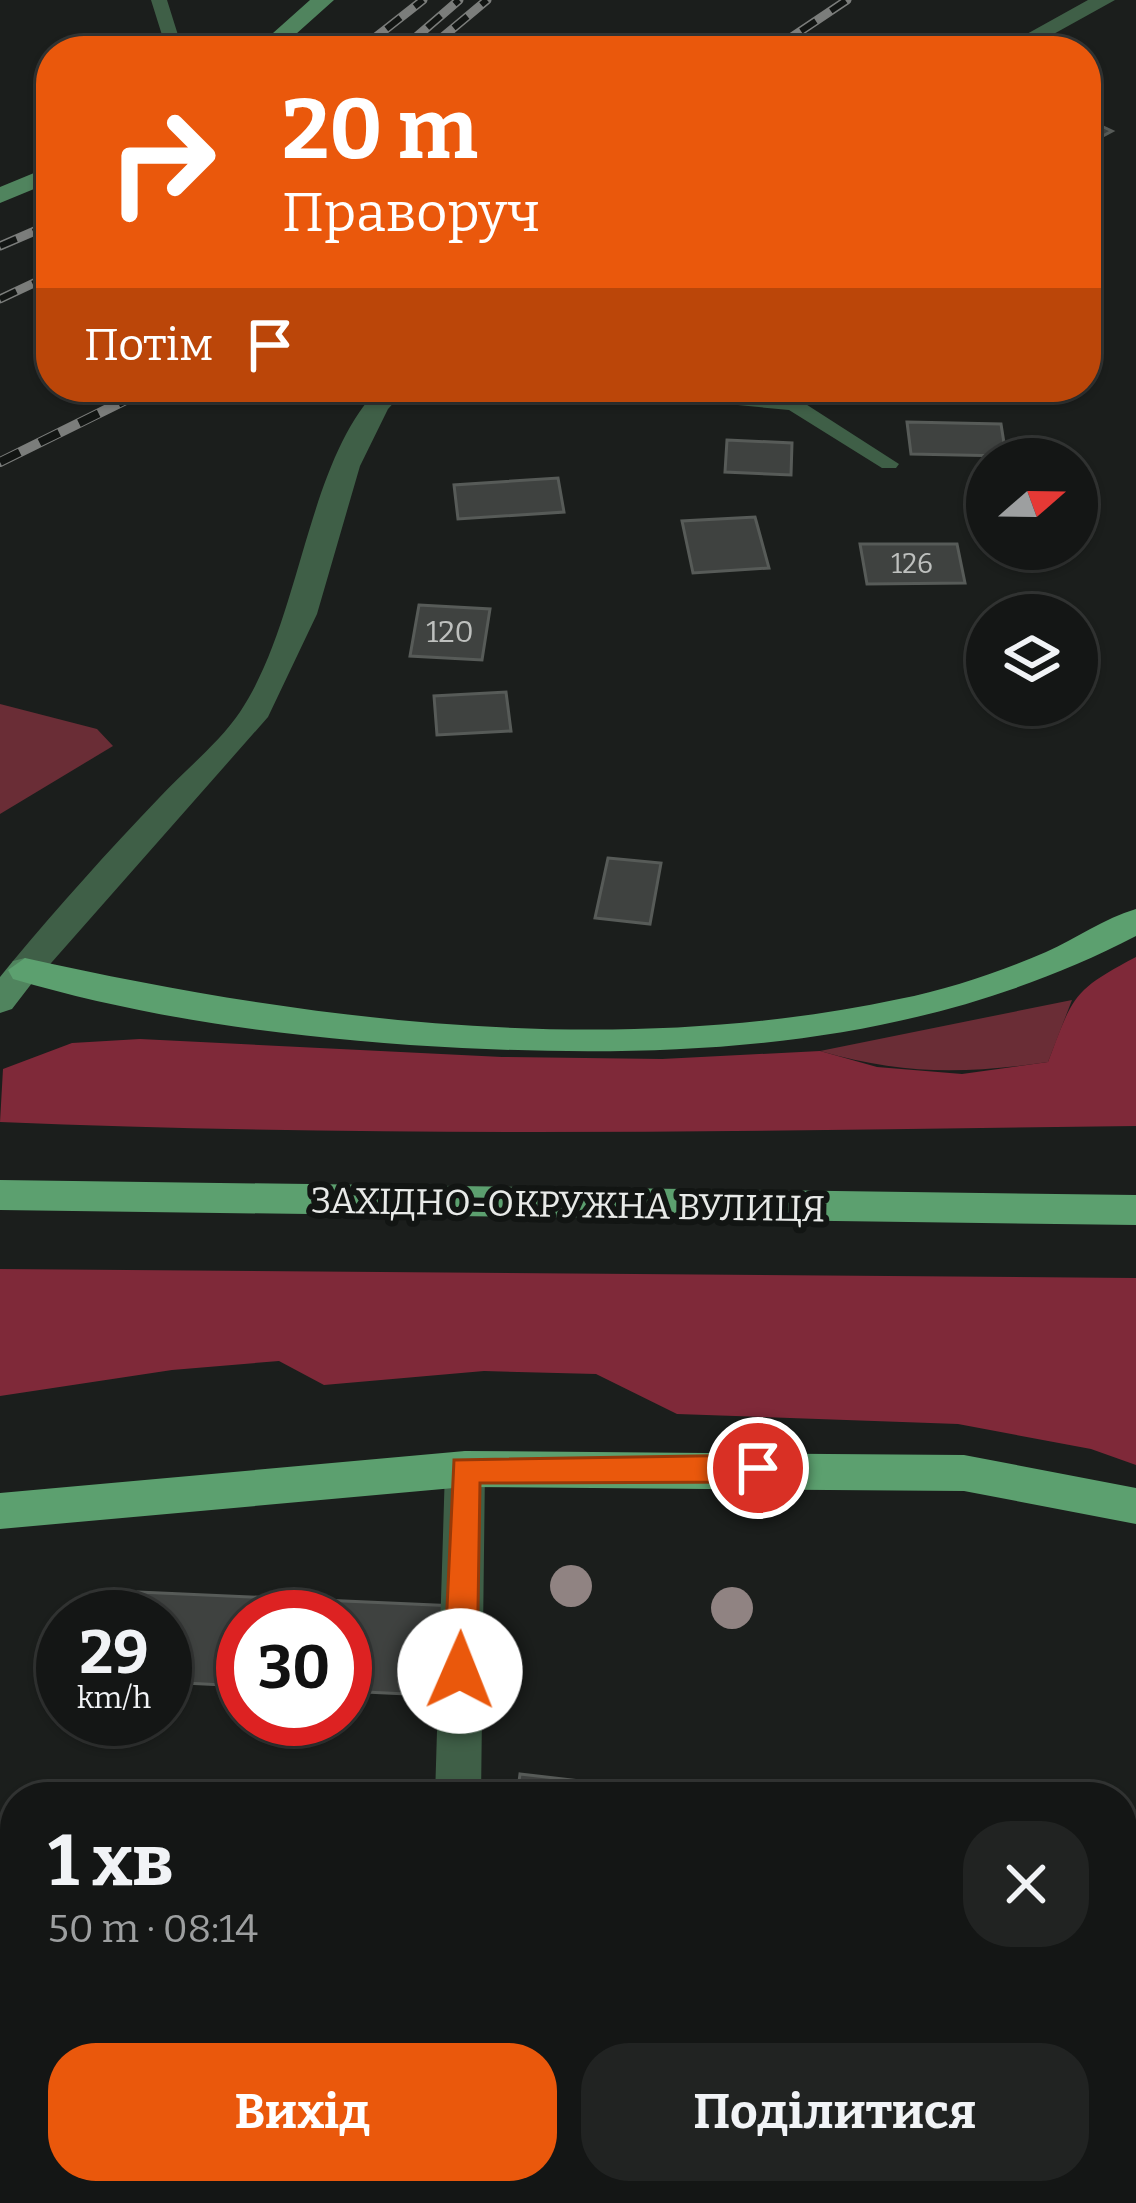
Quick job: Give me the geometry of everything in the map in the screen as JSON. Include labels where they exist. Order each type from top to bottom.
[{"type":"main road","points":[[281,36],[323,0]]},
{"type":"main road","points":[[0,196],[36,180]]},
{"type":"main road","points":[[0,1000],[25,970],[231,1015],[416,1033],[609,1042],[742,1038],[871,1020],[1005,981],[1136,921]]},
{"type":"main road","name":"ЗАХІДНО-ОКРУЖНА ВУЛИЦЯ","points":[[0,1195],[1136,1210]]},
{"type":"main road","points":[[0,1511],[465,1469],[964,1473],[1136,1506]]},
{"type":"street","points":[[1036,36],[1104,0]]},
{"type":"street","points":[[25,970],[93,888],[253,717],[302,614],[346,466],[380,402]]},
{"type":"street","points":[[458,1782],[465,1469]]},
{"type":"lane","points":[[159,0],[170,36]]},
{"type":"lane","points":[[773,402],[794,404],[890,464]]},
{"type":"shaded area","points":[[0,704],[97,729],[113,746],[0,814]]},
{"type":"shaded area","points":[[1136,957],[1136,1126],[426,1132],[0,1122],[3,1069],[72,1043],[140,1039],[502,1057],[662,1059],[820,1051],[877,1067],[962,1074],[1048,1062],[1077,998],[1098,979]]},
{"type":"shaded area","points":[[1072,1000],[1048,1062],[934,1070],[879,1065],[820,1051]]},
{"type":"shaded area","points":[[0,1269],[1136,1278],[1136,1465],[1091,1449],[958,1424],[677,1414],[596,1374],[484,1371],[324,1385],[279,1361],[172,1370],[0,1396]]},
{"type":"building","points":[[907,422],[1001,424],[1003,438],[966,438],[966,455],[911,454]]},
{"type":"building","points":[[727,440],[792,443],[791,475],[725,472]]},
{"type":"building","points":[[558,478],[564,512],[458,519],[454,485]]},
{"type":"building","points":[[755,517],[769,568],[693,573],[682,521]]},
{"type":"building","points":[[860,544],[957,544],[965,583],[867,584]]},
{"type":"building","points":[[419,605],[490,609],[482,660],[410,656]]},
{"type":"building","points":[[506,692],[511,731],[437,735],[434,696]]},
{"type":"building","points":[[608,858],[661,863],[650,924],[595,918]]},
{"type":"building","points":[[192,1594],[216,1595],[216,1685],[192,1683]]},
{"type":"building","points":[[372,1602],[456,1606],[448,1696],[372,1692]]},
{"type":"building","points":[[520,1774],[589,1782],[519,1782]]},
{"type":"railway","points":[[377,36],[423,0]]},
{"type":"railway","points":[[417,36],[459,0]]},
{"type":"railway","points":[[444,36],[487,0]]},
{"type":"railway","points":[[793,36],[847,0]]},
{"type":"railway","points":[[0,246],[36,230]]},
{"type":"railway","points":[[0,299],[36,282]]},
{"type":"railway","points":[[0,462],[122,402]]},
{"type":"route","points":[[460,1671],[465,1469],[758,1468]]}]
